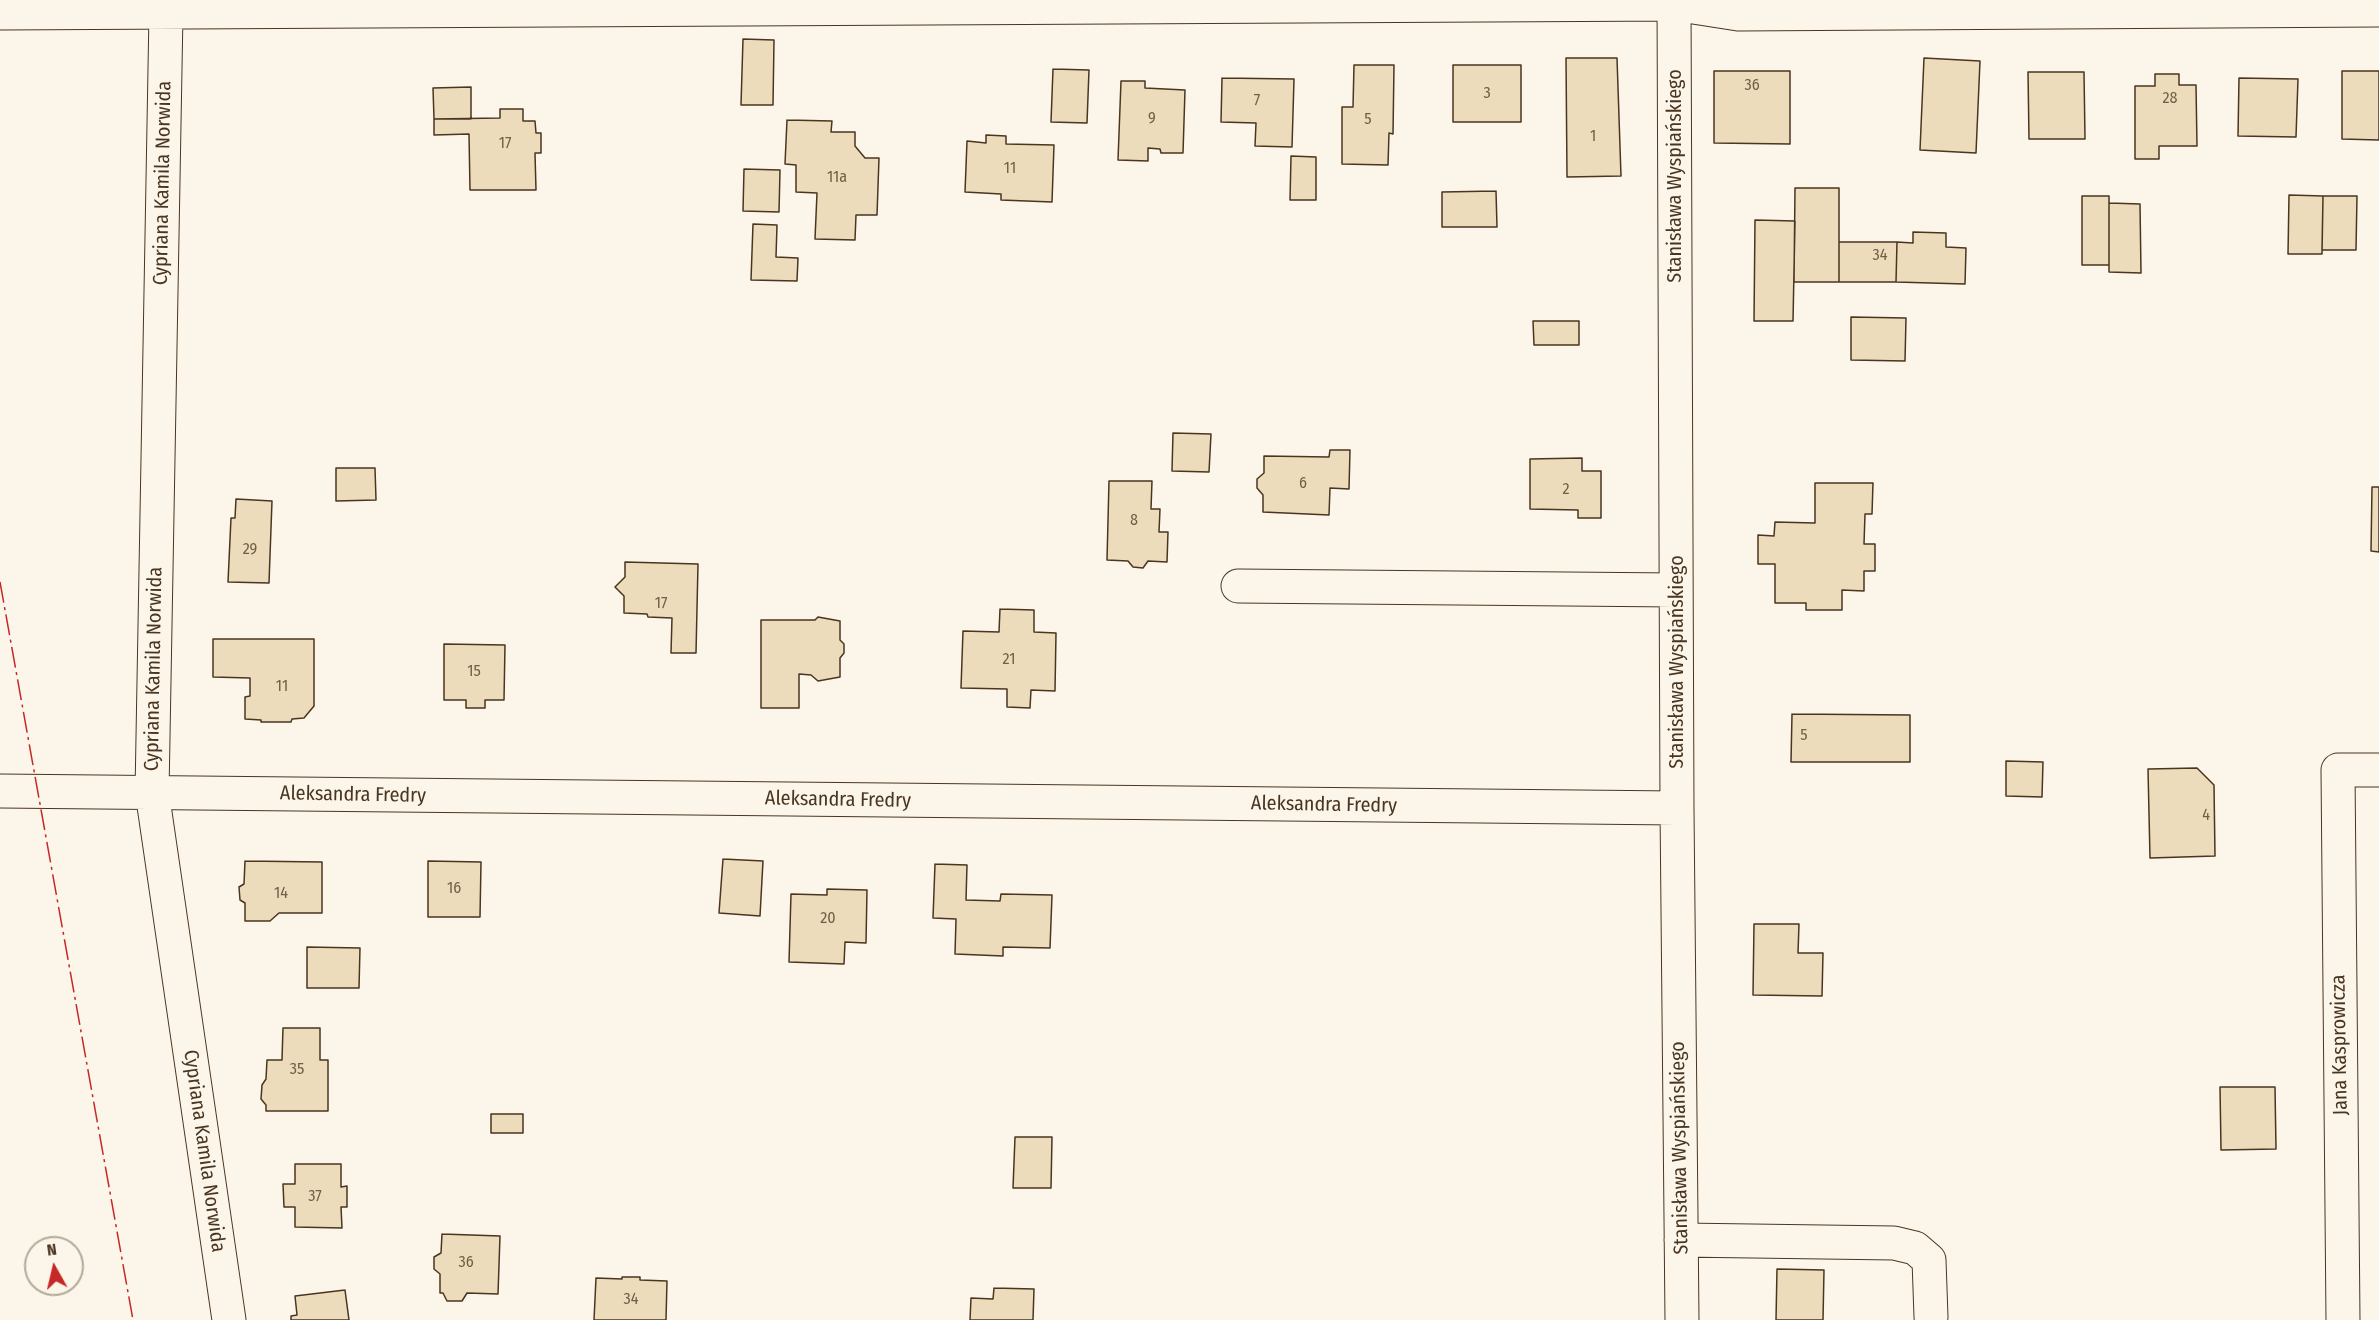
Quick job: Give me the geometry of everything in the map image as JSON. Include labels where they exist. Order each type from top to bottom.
[{"type":"street","points":[[0,13],[1674,2],[1737,14],[2379,10]]},
{"type":"street","name":"Stanisława Wyspiańskiego","points":[[1674,2],[1677,808],[1682,1320]]},
{"type":"street","name":"Cypriana Kamila Norwida","points":[[166,13],[152,792],[229,1320]]},
{"type":"street","points":[[1238,586],[1676,590]]},
{"type":"street","name":"Jana Kasprowicza","points":[[2343,1320],[2338,770],[2379,770]]},
{"type":"street","name":"Aleksandra Fredry","points":[[0,791],[1677,808]]},
{"type":"street","points":[[1681,1240],[1894,1243],[1915,1248],[1929,1260],[1931,1317]]},
{"type":"building","points":[[743,39],[774,40],[773,105],[741,105]]},
{"type":"building","points":[[1566,58],[1617,58],[1621,176],[1567,177]]},
{"type":"building","points":[[1924,58],[1980,61],[1976,153],[1920,150]]},
{"type":"building","points":[[1354,65],[1394,65],[1393,134],[1389,133],[1388,165],[1342,164],[1342,107],[1353,107]]},
{"type":"building","points":[[1453,65],[1521,65],[1521,122],[1453,122]]},
{"type":"building","points":[[1053,69],[1089,70],[1087,123],[1051,122]]},
{"type":"building","points":[[1714,71],[1790,71],[1790,144],[1714,143]]},
{"type":"building","points":[[2342,71],[2379,71],[2379,140],[2342,139]]},
{"type":"building","points":[[2028,72],[2084,72],[2085,139],[2029,139]]},
{"type":"building","points":[[2155,74],[2179,74],[2179,85],[2196,85],[2197,146],[2159,146],[2159,159],[2135,159],[2135,86],[2155,86]]},
{"type":"building","points":[[1222,78],[1294,79],[1292,147],[1255,146],[1256,123],[1221,122]]},
{"type":"building","points":[[2239,78],[2298,79],[2296,137],[2238,136]]},
{"type":"building","points":[[1121,81],[1145,81],[1145,88],[1185,90],[1183,153],[1161,153],[1160,149],[1148,148],[1148,161],[1118,160]]},
{"type":"building","points":[[471,87],[471,119],[434,119],[433,88]]},
{"type":"building","points":[[500,109],[523,109],[523,121],[535,121],[536,133],[541,133],[541,153],[535,153],[536,190],[470,190],[469,134],[434,135],[434,119],[500,118]]},
{"type":"building","points":[[787,120],[832,121],[831,132],[855,132],[855,146],[865,158],[879,158],[877,215],[856,215],[855,240],[815,239],[817,193],[796,192],[796,165],[785,164]]},
{"type":"building","points":[[986,135],[1006,136],[1006,144],[1054,145],[1052,202],[1001,200],[1001,194],[965,192],[967,141],[986,143]]},
{"type":"building","points":[[1291,156],[1316,157],[1316,200],[1290,200]]},
{"type":"building","points":[[744,169],[780,170],[779,212],[743,211]]},
{"type":"building","points":[[1795,188],[1839,188],[1839,282],[1794,282]]},
{"type":"building","points":[[1496,191],[1497,227],[1442,227],[1442,192]]},
{"type":"building","points":[[2289,195],[2323,196],[2322,254],[2288,254]]},
{"type":"building","points":[[2082,196],[2109,196],[2109,265],[2082,265]]},
{"type":"building","points":[[2323,196],[2357,196],[2356,250],[2322,250]]},
{"type":"building","points":[[2109,203],[2140,204],[2141,273],[2109,272]]},
{"type":"building","points":[[1755,220],[1795,221],[1793,321],[1754,321]]},
{"type":"building","points":[[753,224],[777,225],[776,257],[798,258],[797,281],[751,280]]},
{"type":"building","points":[[1913,232],[1946,233],[1946,247],[1966,248],[1965,284],[1896,282],[1897,242],[1913,243]]},
{"type":"building","points":[[1839,242],[1897,242],[1896,282],[1839,282]]},
{"type":"building","points":[[1851,317],[1906,318],[1905,361],[1851,360]]},
{"type":"building","points":[[1533,321],[1579,321],[1579,345],[1534,345]]},
{"type":"building","points":[[1173,433],[1211,434],[1209,472],[1172,471]]},
{"type":"building","points":[[1330,450],[1350,450],[1349,489],[1330,488],[1329,515],[1263,512],[1263,495],[1257,488],[1257,479],[1264,473],[1264,456],[1329,457]]},
{"type":"building","points":[[1582,458],[1582,471],[1601,471],[1601,518],[1578,518],[1578,510],[1530,509],[1530,459]]},
{"type":"building","points":[[336,468],[375,468],[376,500],[336,501]]},
{"type":"building","points":[[1109,481],[1152,481],[1151,509],[1160,509],[1159,532],[1168,532],[1167,562],[1148,561],[1143,568],[1133,567],[1128,561],[1107,560]]},
{"type":"building","points":[[1815,483],[1873,483],[1872,514],[1865,514],[1864,544],[1875,544],[1875,571],[1864,571],[1864,591],[1842,590],[1842,610],[1806,610],[1806,603],[1775,603],[1775,564],[1758,564],[1758,535],[1774,536],[1775,522],[1815,523]]},
{"type":"building","points":[[2372,487],[2379,487],[2379,552],[2371,551]]},
{"type":"building","points":[[236,499],[272,501],[269,583],[228,582],[231,518],[235,518]]},
{"type":"building","points":[[625,562],[698,564],[696,653],[671,653],[672,618],[624,613],[624,596],[615,587],[625,577]]},
{"type":"building","points":[[1000,609],[1034,610],[1034,632],[1056,633],[1055,691],[1031,690],[1030,708],[1007,707],[1007,689],[961,688],[963,631],[999,632]]},
{"type":"building","points":[[818,617],[840,621],[840,640],[844,644],[844,653],[840,658],[840,677],[818,681],[811,675],[799,674],[799,708],[761,708],[761,620],[815,620]]},
{"type":"building","points":[[213,639],[314,639],[314,706],[304,718],[292,719],[291,722],[261,722],[261,720],[245,719],[245,697],[250,696],[250,678],[213,677]]},
{"type":"building","points":[[444,644],[505,645],[504,700],[485,700],[485,708],[466,708],[466,700],[444,700]]},
{"type":"building","points":[[1792,714],[1910,715],[1910,762],[1791,762]]},
{"type":"building","points":[[2006,761],[2043,762],[2042,797],[2006,796]]},
{"type":"building","points":[[2197,768],[2214,785],[2215,856],[2150,858],[2148,769]]},
{"type":"building","points":[[723,859],[763,861],[760,916],[719,913]]},
{"type":"building","points":[[245,861],[322,862],[322,913],[279,913],[270,921],[245,921],[245,903],[240,900],[239,887],[244,884]]},
{"type":"building","points":[[428,861],[481,862],[480,917],[428,917]]},
{"type":"building","points":[[935,864],[967,865],[966,900],[1000,901],[1001,894],[1052,895],[1050,948],[1003,947],[1003,956],[955,954],[956,919],[933,918]]},
{"type":"building","points":[[827,889],[867,890],[866,943],[845,942],[844,964],[789,962],[791,894],[827,895]]},
{"type":"building","points":[[1754,924],[1799,924],[1798,953],[1823,953],[1822,996],[1753,995]]},
{"type":"building","points":[[307,947],[360,948],[359,988],[307,988]]},
{"type":"building","points":[[283,1028],[320,1028],[320,1060],[328,1060],[328,1111],[266,1111],[266,1105],[261,1099],[262,1085],[266,1079],[267,1060],[282,1060]]},
{"type":"building","points":[[2220,1087],[2275,1087],[2276,1149],[2221,1150]]},
{"type":"building","points":[[491,1114],[523,1114],[523,1133],[491,1133]]},
{"type":"building","points":[[1015,1137],[1052,1137],[1051,1188],[1013,1188]]},
{"type":"building","points":[[295,1164],[341,1164],[341,1187],[347,1186],[347,1207],[341,1207],[342,1228],[295,1227],[295,1207],[284,1207],[283,1184],[295,1184]]},
{"type":"building","points":[[442,1234],[500,1236],[498,1294],[467,1293],[462,1301],[447,1301],[443,1293],[440,1293],[440,1274],[434,1269],[434,1257],[441,1253]]},
{"type":"building","points":[[1777,1269],[1824,1270],[1823,1320],[1776,1320]]},
{"type":"building","points":[[622,1277],[667,1281],[666,1320],[594,1320],[596,1278],[622,1279]]},
{"type":"building","points":[[994,1288],[1034,1289],[1033,1320],[970,1320],[971,1298],[993,1299]]},
{"type":"building","points":[[345,1290],[349,1320],[291,1320],[291,1316],[297,1315],[295,1296]]},
{"type":"power","points":[[0,582],[133,1320]]}]
